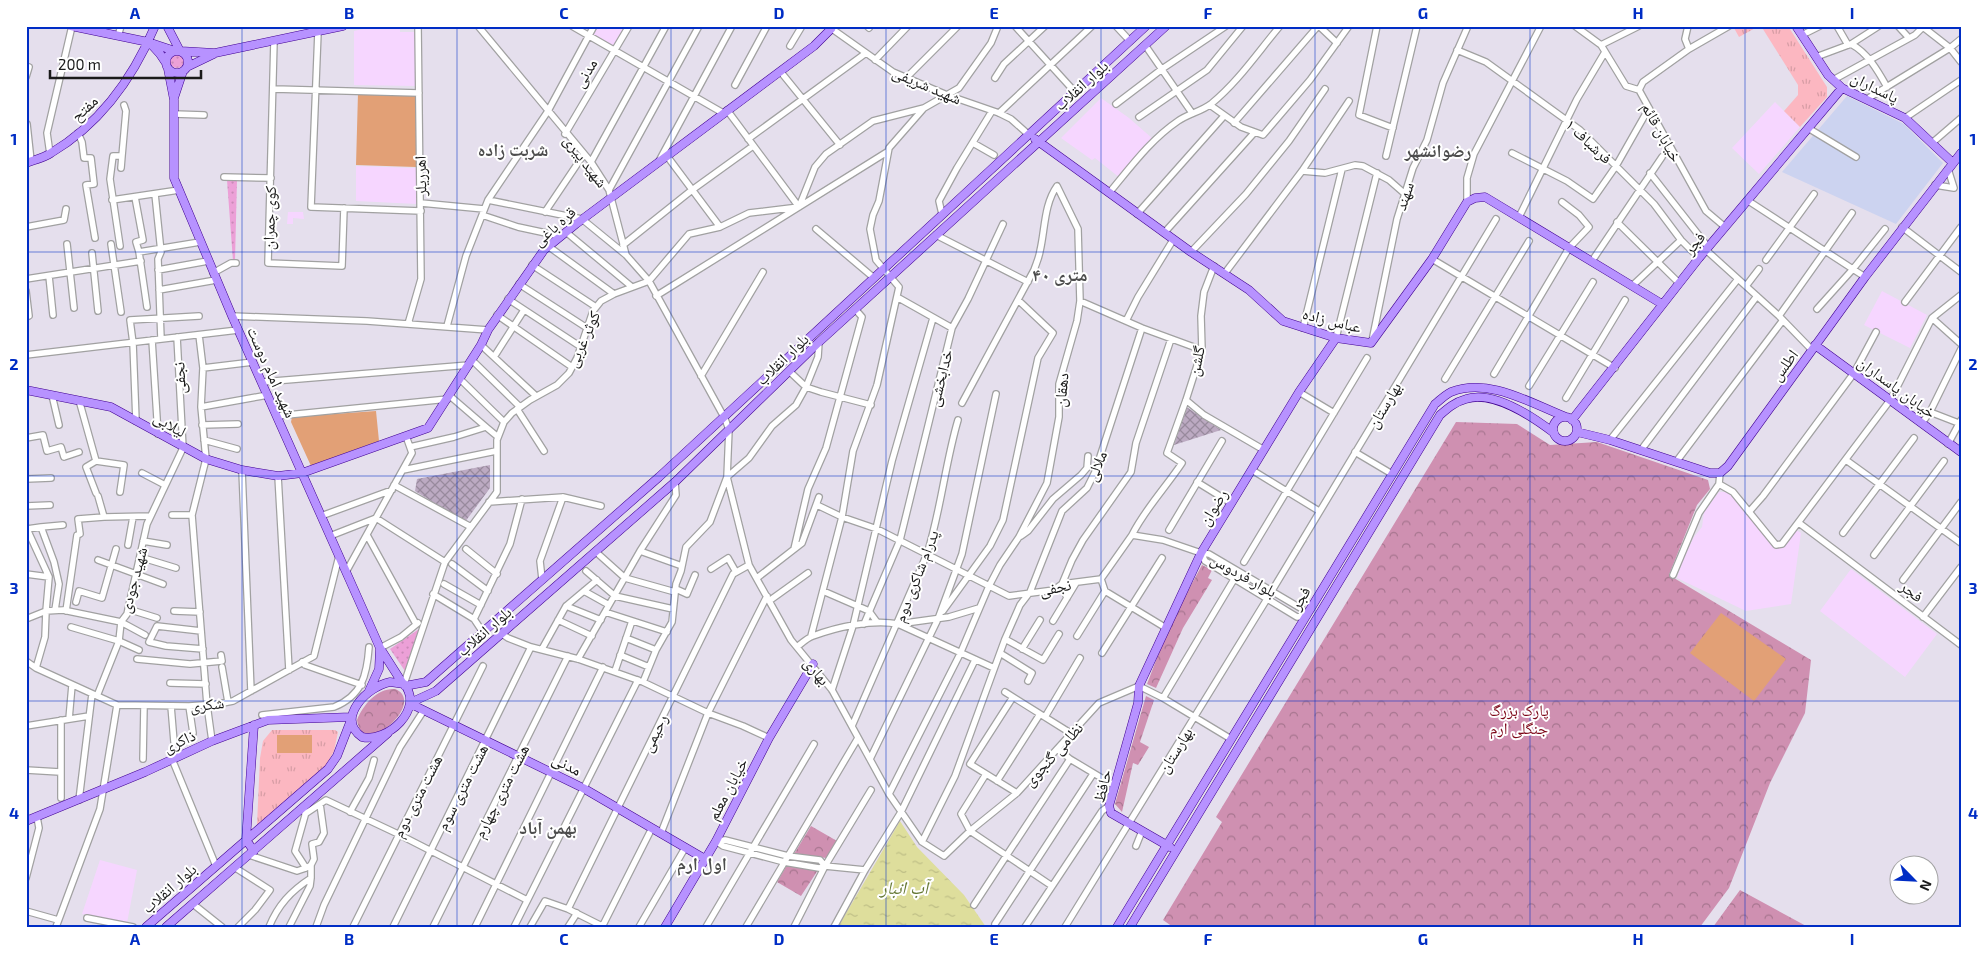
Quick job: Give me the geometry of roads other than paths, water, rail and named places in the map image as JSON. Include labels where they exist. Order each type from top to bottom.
[{"type":"main road","points":[[71,26],[148,42],[178,51],[215,53],[274,41],[315,30],[343,26]]},
{"type":"main road","name":"مفتح","points":[[29,162],[50,154],[93,122],[116,96],[148,42],[155,26]]},
{"type":"main road","points":[[167,26],[178,51],[188,58],[174,100]]},
{"type":"main road","name":"بلوار انقلاب","points":[[404,685],[426,682],[542,579],[724,416],[1146,26]]},
{"type":"main road","name":"بلوار انقلاب","points":[[411,703],[436,691],[675,482],[818,342],[1166,26]]},
{"type":"main road","name":"پاسداران","points":[[1796,26],[1816,57],[1842,88],[1905,118],[1932,143],[1950,166]]},
{"type":"main road","name":"قره باغی","points":[[302,473],[428,428],[481,345],[508,298],[548,246],[814,46],[830,27]]},
{"type":"main road","points":[[148,42],[160,54],[167,67],[174,100]]},
{"type":"main road","points":[[167,67],[168,54],[178,51]]},
{"type":"main road","points":[[167,67],[174,72],[185,69],[215,53]]},
{"type":"main road","points":[[1115,55],[1112,62],[1114,66],[1124,65]]},
{"type":"main road","name":"فجر","points":[[1117,927],[1435,404],[1448,393],[1480,386],[1496,389],[1569,419],[1615,368],[1699,258],[1842,88]]},
{"type":"main road","name":"شهید امام دوست","points":[[174,100],[174,178],[252,362],[380,648],[404,685]]},
{"type":"main road","name":"عباس زاده","points":[[1030,135],[1190,252],[1249,290],[1283,321],[1336,338],[1371,343],[1432,259],[1467,202]]},
{"type":"main road","name":"اطلس","points":[[1720,473],[1728,466],[1902,227],[1961,153]]},
{"type":"main road","points":[[1467,202],[1475,198],[1485,197],[1662,304]]},
{"type":"main road","name":"رضوان","points":[[1138,703],[1139,686],[1201,553],[1298,392],[1336,338]]},
{"type":"main road","name":"خیابان پاسداران","points":[[1814,348],[1891,399],[1961,452]]},
{"type":"main road","name":"لیلابی","points":[[26,390],[111,407],[183,448],[206,459],[242,470],[278,476],[302,473]]},
{"type":"main road","name":"فجر","points":[[1130,927],[1440,415],[1452,404],[1467,398],[1483,397],[1500,402],[1532,417],[1554,433]]},
{"type":"main road","points":[[1569,419],[1576,425],[1577,432],[1573,438],[1566,441],[1559,439],[1554,433],[1556,422],[1569,419]]},
{"type":"main road","points":[[1577,432],[1610,440],[1710,473],[1720,473]]},
{"type":"main road","points":[[1392,474],[1401,479]]},
{"type":"main road","points":[[1305,616],[1314,621]]},
{"type":"main road","points":[[369,692],[379,669],[380,648]]},
{"type":"main road","name":"خیابان معلم","points":[[665,927],[716,841],[769,738],[813,664]]},
{"type":"main road","points":[[390,682],[404,685],[412,696],[408,712],[388,733],[377,737],[362,737],[354,728],[351,718],[355,708],[369,692],[381,684],[390,682]]},
{"type":"main road","name":"مدنی","points":[[411,703],[551,771],[705,859]]},
{"type":"main road","name":"حافظ","points":[[1138,703],[1109,806],[1111,812],[1129,824],[1176,850]]},
{"type":"main road","name":"بلوار انقلاب","points":[[146,927],[333,763],[344,740],[351,718]]},
{"type":"main road","name":"ذاکری","points":[[26,822],[212,741],[268,720],[351,718]]},
{"type":"main road","points":[[251,853],[246,840],[254,725]]},
{"type":"main road","name":"بلوار انقلاب","points":[[168,926],[388,733]]},
{"type":"street","points":[[50,154],[46,133],[71,26]]},
{"type":"street","points":[[118,36],[121,26]]},
{"type":"street","name":"اهرریلر","points":[[408,324],[421,279],[418,26]]},
{"type":"street","name":"شهید پیری","points":[[478,26],[565,134],[591,162],[608,190],[626,255],[649,281],[724,416],[729,430]]},
{"type":"street","points":[[572,26],[725,112],[748,139],[799,207]]},
{"type":"street","points":[[447,326],[466,256],[488,200],[548,111],[594,26]]},
{"type":"street","name":"مدنی","points":[[565,134],[629,26]]},
{"type":"street","points":[[591,162],[666,26]]},
{"type":"street","points":[[608,190],[699,26]]},
{"type":"street","points":[[658,162],[732,26]]},
{"type":"street","points":[[735,85],[768,26]]},
{"type":"street","points":[[790,46],[802,26]]},
{"type":"street","points":[[875,60],[908,26]]},
{"type":"street","points":[[906,78],[958,26]]},
{"type":"street","points":[[799,207],[815,167],[826,154],[873,121],[924,108],[959,88],[991,43],[998,26]]},
{"type":"street","points":[[1015,26],[1075,92]]},
{"type":"street","points":[[995,78],[1004,64],[1045,26]]},
{"type":"street","points":[[999,113],[1092,26]]},
{"type":"street","points":[[1116,26],[1130,41]]},
{"type":"street","points":[[1116,104],[1162,69],[1227,26],[1237,33]]},
{"type":"street","points":[[1140,117],[1207,70],[1243,26]]},
{"type":"street","points":[[1109,193],[1141,155],[1164,132],[1192,113],[1210,105],[1224,92],[1280,26]]},
{"type":"street","points":[[1234,123],[1318,26],[1337,43]]},
{"type":"street","points":[[1210,105],[1234,123],[1262,135],[1310,80],[1349,26]]},
{"type":"street","points":[[1377,26],[1359,115],[1393,128]]},
{"type":"street","points":[[1386,156],[1417,26]]},
{"type":"street","name":"سهند","points":[[1371,343],[1397,219],[1413,168],[1427,140],[1443,83],[1468,26]]},
{"type":"street","points":[[1467,202],[1467,178],[1474,154],[1541,26]]},
{"type":"street","points":[[1574,26],[1601,45],[1626,86],[1639,90]]},
{"type":"street","points":[[1601,45],[1639,26]]},
{"type":"street","points":[[1688,26],[1685,39],[1689,49]]},
{"type":"street","name":"خیابان قائم","points":[[1725,227],[1706,211],[1639,90],[1643,82],[1689,49],[1729,26]]},
{"type":"street","points":[[1802,34],[1820,26]]},
{"type":"street","points":[[1837,26],[1849,45],[1860,49],[1878,71],[1887,87]]},
{"type":"street","points":[[1816,57],[1849,45],[1879,26]]},
{"type":"street","points":[[1898,26],[1909,38]]},
{"type":"street","name":"شهید شریفى","points":[[830,27],[893,72],[947,95],[999,113],[1011,119],[1030,135]]},
{"type":"street","points":[[1834,80],[1909,38],[1924,27],[1950,48],[1961,62]]},
{"type":"street","points":[[315,30],[316,90],[311,207],[421,211]]},
{"type":"street","points":[[1867,99],[1950,48],[1961,39]]},
{"type":"street","name":"کوی چمران","points":[[274,41],[268,263],[342,266],[344,208]]},
{"type":"street","points":[[1146,45],[1192,113]]},
{"type":"street","name":"فرشباف ۱","points":[[1457,50],[1486,62],[1580,130],[1654,204],[1681,240],[1699,258]]},
{"type":"street","points":[[1519,217],[1567,120],[1605,52]]},
{"type":"street","points":[[748,139],[866,53]]},
{"type":"street","points":[[26,77],[29,67]]},
{"type":"street","points":[[780,71],[840,144]]},
{"type":"street","points":[[1905,118],[1961,80]]},
{"type":"street","points":[[274,89],[419,93]]},
{"type":"street","points":[[1190,252],[1246,194],[1289,141],[1325,89]]},
{"type":"street","points":[[1225,273],[1302,171],[1349,100]]},
{"type":"street","points":[[121,168],[126,111],[124,105]]},
{"type":"street","points":[[656,296],[887,152],[924,108]]},
{"type":"street","points":[[1512,153],[1567,181],[1593,200],[1616,166],[1649,108]]},
{"type":"street","points":[[942,214],[939,201],[992,111]]},
{"type":"street","points":[[174,114],[204,115]]},
{"type":"street","points":[[1137,214],[1224,116]]},
{"type":"street","points":[[1932,143],[1961,118]]},
{"type":"street","points":[[27,124],[29,162]]},
{"type":"street","points":[[1808,128],[1856,157]]},
{"type":"street","points":[[1164,233],[1254,133]]},
{"type":"street","points":[[78,134],[82,142],[84,158],[91,158],[94,184],[86,185],[95,238]]},
{"type":"street","points":[[973,143],[994,155]]},
{"type":"street","points":[[623,245],[692,190],[753,146]]},
{"type":"street","points":[[811,636],[842,517],[853,451],[870,405],[899,287],[876,260],[870,229],[872,215],[878,201],[887,152]]},
{"type":"street","points":[[545,212],[584,154]]},
{"type":"street","points":[[120,246],[110,179],[113,156],[122,156]]},
{"type":"street","points":[[667,156],[720,227]]},
{"type":"street","points":[[1594,258],[1662,156]]},
{"type":"street","points":[[1302,171],[1325,173],[1356,165],[1363,166],[1389,180],[1405,194]]},
{"type":"street","points":[[1950,166],[1954,188]]},
{"type":"street","points":[[1303,328],[1342,169]]},
{"type":"street","points":[[1336,338],[1377,172]]},
{"type":"street","points":[[1650,173],[1707,249],[1814,348]]},
{"type":"street","points":[[224,177],[271,178]]},
{"type":"street","points":[[1935,184],[1954,188],[1961,193]]},
{"type":"street","name":"دهقان","points":[[889,794],[906,764],[960,654],[989,586],[1000,565],[1019,537],[1047,483],[1059,417],[1059,384],[1075,329],[1080,301],[1078,229],[1057,186],[1052,191],[1040,253],[1028,282]]},
{"type":"street","points":[[112,200],[179,190]]},
{"type":"street","points":[[155,194],[161,252],[158,259],[161,339]]},
{"type":"street","points":[[1766,260],[1814,194]]},
{"type":"street","points":[[135,197],[143,240],[136,242],[141,261],[147,307]]},
{"type":"street","points":[[488,200],[582,219],[626,255]]},
{"type":"street","points":[[1747,200],[1865,277]]},
{"type":"street","points":[[1494,374],[1527,315],[1569,248],[1589,227],[1579,214],[1562,202]]},
{"type":"street","points":[[420,203],[483,212],[518,227],[563,234],[632,287]]},
{"type":"street","points":[[649,281],[689,234],[720,227],[749,213],[799,207]]},
{"type":"street","points":[[26,227],[64,220],[66,209]]},
{"type":"street","points":[[1676,462],[1781,318],[1852,213]]},
{"type":"street","name":"بهارستان","points":[[1065,927],[1195,718],[1496,219]]},
{"type":"street","points":[[1617,222],[1679,283]]},
{"type":"street","name":"خدابخشی","points":[[864,624],[900,540],[952,328],[1003,224]]},
{"type":"street","points":[[1902,227],[1961,272]]},
{"type":"street","points":[[1905,302],[1961,227]]},
{"type":"street","points":[[816,229],[874,278]]},
{"type":"street","points":[[1817,309],[1854,269],[1885,229]]},
{"type":"street","points":[[936,235],[1028,282],[962,403]]},
{"type":"street","points":[[1126,321],[1138,297],[1174,240]]},
{"type":"street","points":[[1445,379],[1529,240]]},
{"type":"street","points":[[1632,286],[1681,240]]},
{"type":"street","points":[[139,252],[200,242]]},
{"type":"street","points":[[67,244],[74,308]]},
{"type":"street","points":[[111,244],[121,312]]},
{"type":"street","points":[[548,246],[614,294]]},
{"type":"street","points":[[92,253],[98,311]]},
{"type":"street","points":[[1432,259],[1615,368]]},
{"type":"street","points":[[26,279],[141,261]]},
{"type":"street","points":[[158,270],[208,261]]},
{"type":"street","points":[[159,290],[215,277],[231,263],[236,263]]},
{"type":"street","points":[[532,265],[596,308]]},
{"type":"street","name":"گلشن","points":[[1132,536],[1152,502],[1166,487],[1182,462],[1167,453],[1202,350],[1201,316],[1204,292],[1214,266]]},
{"type":"street","points":[[1746,286],[1759,269]]},
{"type":"street","points":[[701,376],[763,272]]},
{"type":"street","points":[[49,276],[53,315]]},
{"type":"street","points":[[1610,440],[1738,279]]},
{"type":"street","name":"کوثر غربی","points":[[404,685],[445,562],[496,492],[496,451],[498,437],[504,422],[519,408],[557,384],[569,373],[596,308],[601,302],[614,294],[649,281]]},
{"type":"street","points":[[1529,386],[1559,334],[1593,282]]},
{"type":"street","points":[[518,284],[587,328]]},
{"type":"street","points":[[26,291],[29,316],[26,317]]},
{"type":"street","points":[[1719,484],[1733,492],[1776,545],[1782,544],[1891,399],[1932,318],[1961,294]]},
{"type":"street","points":[[1641,450],[1757,296]]},
{"type":"street","points":[[897,297],[952,328]]},
{"type":"street","points":[[508,298],[581,347]]},
{"type":"street","points":[[870,759],[938,619],[990,546],[1003,520],[1038,358],[1053,333],[1018,300]]},
{"type":"street","points":[[1566,398],[1625,300]]},
{"type":"street","points":[[1080,301],[1142,328],[1202,350]]},
{"type":"street","points":[[794,550],[808,489],[826,448],[862,317],[854,309]]},
{"type":"street","points":[[494,357],[524,310]]},
{"type":"street","points":[[497,315],[572,367]]},
{"type":"street","points":[[136,421],[133,343],[130,320],[199,316]]},
{"type":"street","points":[[232,316],[447,326],[488,330]]},
{"type":"street","points":[[832,690],[853,626],[892,462],[933,318]]},
{"type":"street","points":[[1932,318],[1961,344]]},
{"type":"street","name":"ملالی","points":[[922,842],[954,776],[1005,639],[1020,605],[1030,592],[1062,511],[1087,488],[1095,472],[1142,328]]},
{"type":"street","points":[[26,355],[238,330]]},
{"type":"street","points":[[1749,512],[1763,496],[1854,373],[1876,332]]},
{"type":"street","points":[[199,335],[203,368],[201,407],[206,459],[192,515],[212,741]]},
{"type":"street","name":"نجفی","points":[[177,337],[183,448]]},
{"type":"street","points":[[1067,598],[1062,584],[1072,560],[1083,540],[1131,472],[1136,443],[1171,339]]},
{"type":"street","points":[[152,340],[158,434]]},
{"type":"street","points":[[514,927],[583,788],[672,622],[676,590],[686,547],[710,522],[727,477],[749,458],[772,426],[796,405],[806,387],[818,357],[818,342]]},
{"type":"street","points":[[481,345],[536,396]]},
{"type":"street","points":[[1922,422],[1930,412],[1961,349]]},
{"type":"street","points":[[1244,562],[1367,358]]},
{"type":"street","points":[[203,368],[252,362]]},
{"type":"street","points":[[262,382],[470,362],[519,408],[544,451]]},
{"type":"street","points":[[789,371],[806,387],[870,405]]},
{"type":"street","points":[[460,379],[504,422]]},
{"type":"street","points":[[1298,392],[1334,412]]},
{"type":"street","points":[[938,619],[962,554],[996,394]]},
{"type":"street","points":[[52,395],[60,425]]},
{"type":"street","points":[[201,407],[268,395]]},
{"type":"street","points":[[276,416],[449,397],[498,437]]},
{"type":"street","points":[[79,400],[96,461]]},
{"type":"street","points":[[1186,400],[1204,415],[1264,450]]},
{"type":"street","points":[[1930,412],[1960,422],[1948,444]]},
{"type":"street","name":"پدرام شاکری دوم","points":[[852,726],[927,554],[935,529],[958,420]]},
{"type":"street","points":[[202,425],[238,424]]},
{"type":"street","points":[[410,447],[454,437],[486,426]]},
{"type":"street","name":"بهاری","points":[[729,430],[727,477],[749,566],[797,647],[813,664],[832,690],[889,794],[922,842],[944,856],[970,831]]},
{"type":"street","points":[[26,438],[43,435],[47,451],[61,447],[64,457],[79,452]]},
{"type":"street","points":[[346,572],[412,453],[406,436]]},
{"type":"street","points":[[1843,534],[1914,438]]},
{"type":"street","points":[[204,440],[237,449]]},
{"type":"street","points":[[1169,530],[1222,441]]},
{"type":"street","name":"شهید جودی","points":[[26,619],[46,611],[55,610],[121,622],[128,609],[150,516],[183,448]]},
{"type":"street","points":[[402,470],[496,451]]},
{"type":"street","points":[[1355,452],[1392,474]]},
{"type":"street","points":[[1019,537],[1028,531],[1053,499],[1081,475],[1086,468],[1088,456]]},
{"type":"street","points":[[1846,460],[1961,544]]},
{"type":"street","points":[[104,517],[86,467],[96,461],[124,464],[120,492]]},
{"type":"street","points":[[1874,555],[1944,461]]},
{"type":"street","points":[[242,470],[251,691]]},
{"type":"street","points":[[1252,470],[1319,511]]},
{"type":"street","points":[[142,473],[165,485]]},
{"type":"street","points":[[1673,575],[1698,513],[1719,484],[1720,473]]},
{"type":"street","points":[[278,476],[289,670]]},
{"type":"street","points":[[26,479],[51,478]]},
{"type":"street","points":[[578,659],[640,551],[676,495],[675,482]]},
{"type":"street","points":[[1197,482],[1232,503]]},
{"type":"street","points":[[321,516],[393,488],[471,527]]},
{"type":"street","points":[[542,579],[540,560],[563,497]]},
{"type":"street","points":[[489,502],[563,497],[601,506]]},
{"type":"street","points":[[757,578],[802,543],[819,497]]},
{"type":"street","points":[[474,619],[497,574],[516,527],[522,499]]},
{"type":"street","points":[[1903,580],[1961,502]]},
{"type":"street","points":[[26,506],[50,505]]},
{"type":"street","points":[[817,505],[900,540],[1009,596],[1020,605]]},
{"type":"street","points":[[172,515],[192,515]]},
{"type":"street","points":[[66,611],[77,535],[80,534],[78,519],[150,516]]},
{"type":"street","points":[[128,545],[133,517]]},
{"type":"street","points":[[330,536],[376,518]]},
{"type":"street","points":[[376,518],[445,562]]},
{"type":"street","name":"فجر","points":[[1799,523],[1961,645]]},
{"type":"street","points":[[36,668],[45,637],[49,576],[29,541],[27,528],[63,525]]},
{"type":"street","points":[[42,527],[59,584],[55,610]]},
{"type":"street","points":[[367,534],[416,624]]},
{"type":"street","points":[[1166,628],[1105,591],[1101,579],[1132,536],[1163,540],[1201,553]]},
{"type":"street","points":[[143,541],[167,545]]},
{"type":"street","points":[[76,602],[79,591],[102,598],[116,549]]},
{"type":"street","points":[[466,549],[497,574]]},
{"type":"street","points":[[640,551],[682,566]]},
{"type":"street","points":[[596,552],[625,578],[687,594],[695,575]]},
{"type":"street","name":"بلوار فردوس","points":[[1201,553],[1210,554],[1302,609],[1305,616],[1296,617],[1205,561],[1201,553]]},
{"type":"street","name":"شکری","points":[[26,661],[36,668],[117,705],[189,706],[208,709],[251,691],[314,656],[339,556]]},
{"type":"street","points":[[140,557],[176,568]]},
{"type":"street","points":[[710,568],[728,558],[736,572],[749,566]]},
{"type":"street","points":[[1102,653],[1162,558]]},
{"type":"street","points":[[98,560],[163,584]]},
{"type":"street","points":[[452,564],[488,591]]},
{"type":"street","points":[[1923,617],[1961,567]]},
{"type":"street","points":[[586,571],[615,596],[673,609]]},
{"type":"street","points":[[1162,698],[1239,571]]},
{"type":"street","name":"رحیمی","points":[[568,909],[672,696],[733,574],[736,572]]},
{"type":"street","points":[[661,833],[708,713],[768,598],[808,573]]},
{"type":"street","points":[[26,574],[49,576]]},
{"type":"street","name":"نجفی","points":[[1009,596],[1054,590],[1062,584],[1101,579]]},
{"type":"street","points":[[542,650],[566,606],[597,580]]},
{"type":"street","points":[[1053,621],[1076,583]]},
{"type":"street","points":[[444,584],[481,605]]},
{"type":"street","points":[[584,591],[609,605]]},
{"type":"street","points":[[823,591],[869,611],[877,622]]},
{"type":"street","points":[[1077,636],[1105,591]]},
{"type":"street","points":[[433,594],[474,619],[480,628]]},
{"type":"street","points":[[566,606],[601,620]]},
{"type":"street","points":[[898,624],[938,619],[979,608]]},
{"type":"street","points":[[128,609],[157,618]]},
{"type":"street","points":[[174,611],[200,612]]},
{"type":"street","points":[[606,612],[667,632]]},
{"type":"street","points":[[380,648],[426,618]]},
{"type":"street","points":[[558,620],[592,636]]},
{"type":"street","points":[[1022,648],[1040,620]]},
{"type":"street","points":[[615,671],[632,621]]},
{"type":"street","points":[[797,647],[811,636],[884,621],[898,624],[927,639],[994,668]]},
{"type":"street","points":[[79,800],[89,716],[94,695],[119,641],[121,622],[145,635]]},
{"type":"street","points":[[201,631],[158,626],[149,642],[166,646],[203,649]]},
{"type":"street","points":[[71,627],[119,641],[138,650]]},
{"type":"street","points":[[502,634],[531,647],[568,656],[615,671],[769,738]]},
{"type":"street","points":[[1005,639],[1043,660],[1059,634]]},
{"type":"street","points":[[626,638],[656,650]]},
{"type":"street","points":[[262,715],[334,707],[344,703],[362,685],[368,666],[369,647]]},
{"type":"street","name":"هشت متری سوم","points":[[393,927],[531,647]]},
{"type":"street","points":[[1000,652],[1032,673],[1028,681]]},
{"type":"street","points":[[137,658],[190,664],[222,661],[221,655]]},
{"type":"street","points":[[620,655],[649,667]]},
{"type":"street","name":"هشت متری چهارم","points":[[433,927],[568,656]]},
{"type":"street","points":[[997,781],[1080,658]]},
{"type":"street","points":[[834,927],[865,870],[901,812],[975,660]]},
{"type":"street","points":[[302,662],[305,666],[362,685]]},
{"type":"street","name":"هشت متری دوم","points":[[353,927],[483,666]]},
{"type":"street","points":[[222,667],[228,702]]},
{"type":"street","points":[[475,927],[603,667]]},
{"type":"street","points":[[170,683],[206,684]]},
{"type":"street","points":[[69,719],[72,684]]},
{"type":"street","points":[[1139,686],[1231,739]]},
{"type":"street","name":"نظامی گنجوی","points":[[970,831],[1017,793],[1099,703],[1139,686]]},
{"type":"street","points":[[1006,692],[1072,734]]},
{"type":"street","points":[[1013,697],[970,764],[1017,793]]},
{"type":"street","points":[[56,927],[100,809],[117,705]]},
{"type":"street","points":[[143,759],[144,706]]},
{"type":"street","points":[[171,706],[174,742]]},
{"type":"street","points":[[189,706],[193,733]]},
{"type":"street","points":[[316,927],[400,747],[424,710]]},
{"type":"street","points":[[26,726],[89,716]]},
{"type":"street","points":[[61,720],[61,798]]},
{"type":"street","points":[[746,927],[858,738]]},
{"type":"street","points":[[706,927],[814,744]]},
{"type":"street","points":[[1058,749],[1070,760],[1115,786]]},
{"type":"street","points":[[172,759],[216,866]]},
{"type":"street","points":[[350,812],[369,778],[374,760]]},
{"type":"street","points":[[974,905],[1070,760]]},
{"type":"street","points":[[26,770],[60,772]]},
{"type":"street","points":[[986,774],[961,814],[970,831],[1052,886]]},
{"type":"street","points":[[995,924],[1093,774]]},
{"type":"street","points":[[794,927],[825,866],[871,790]]},
{"type":"street","points":[[305,814],[326,800],[398,834],[527,900]]},
{"type":"street","points":[[289,927],[310,886],[311,878],[308,866],[295,851],[308,803]]},
{"type":"street","points":[[251,853],[297,871],[308,866],[314,859],[312,844],[319,842],[324,833],[320,804]]},
{"type":"street","points":[[1025,927],[1102,811],[1109,806]]},
{"type":"street","points":[[26,878],[39,828],[37,817]]},
{"type":"street","points":[[530,927],[545,901],[568,909],[603,926],[652,828]]},
{"type":"street","points":[[1136,846],[1142,831]]},
{"type":"street","points":[[716,841],[725,840],[788,856],[820,860],[825,866]]},
{"type":"street","points":[[716,841],[723,846],[784,862],[819,868],[825,866],[865,870]]},
{"type":"street","points":[[639,927],[686,848]]},
{"type":"street","points":[[234,867],[270,890],[255,910],[238,927]]},
{"type":"street","points":[[269,927],[275,912],[294,889],[311,878]]},
{"type":"street","points":[[193,904],[222,927]]},
{"type":"street","points":[[26,911],[58,920]]},
{"type":"street","points":[[568,927],[576,913]]},
{"type":"street","points":[[87,918],[133,927]]},
{"type":"water","name":"آب انبار","points":[[900,821],[917,847],[964,895],[986,927],[838,927]]},
{"type":"district","name":"شربت زاده","points":[[513,150]]},
{"type":"district","name":"رضوانشهر","points":[[1438,151]]},
{"type":"district","name":"۴۰ متری","points":[[1060,275]]},
{"type":"district","name":"بهمن آباد","points":[[548,828]]},
{"type":"district","name":"اول ارم","points":[[702,864]]},
{"type":"park label","name":"پارک بزرگ جنگلی ارم","points":[[1519,719]]}]
